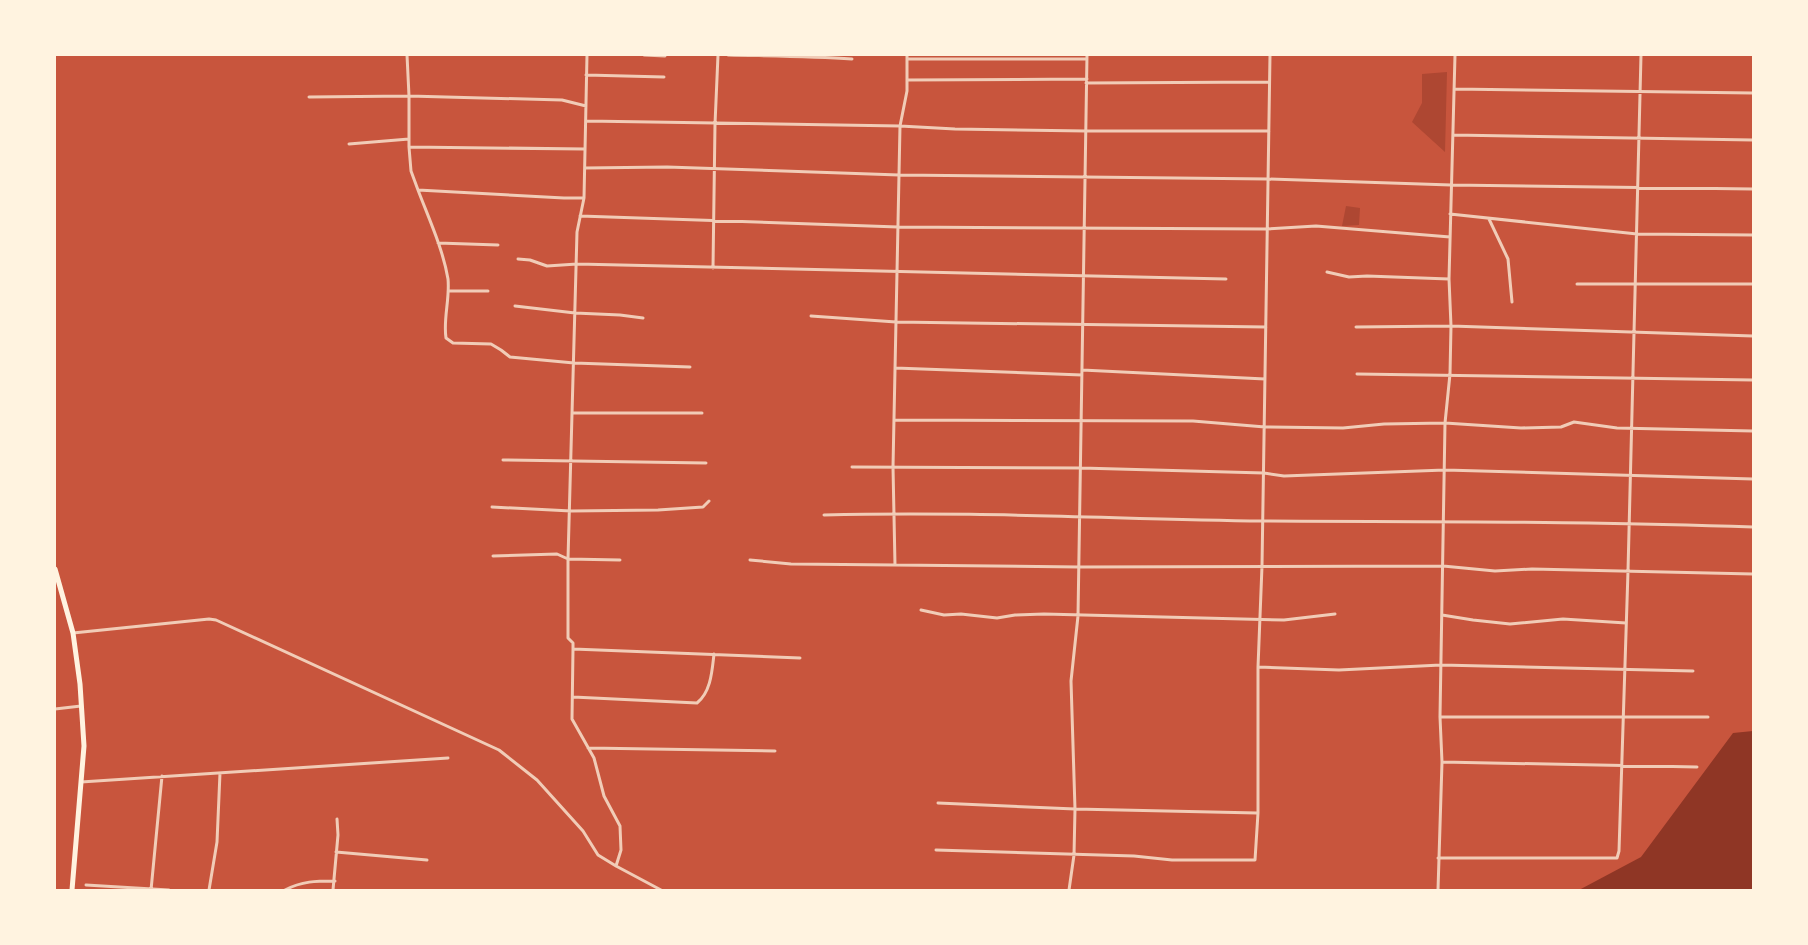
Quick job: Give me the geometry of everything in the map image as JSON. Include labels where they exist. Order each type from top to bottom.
[{"type":"highway","points":[[55,569],[73,633],[84,746],[72,890]]},
{"type":"street","points":[[407,55],[411,171],[438,243],[448,278],[446,338],[453,343],[491,344],[502,350],[510,358],[574,363],[690,367]]},
{"type":"street","points":[[587,55],[584,198],[577,232],[571,511],[568,559],[568,638],[573,643],[572,719],[597,768],[604,796],[620,826],[621,850],[616,866]]},
{"type":"street","points":[[644,55],[664,56]]},
{"type":"street","points":[[713,268],[718,55]]},
{"type":"street","points":[[728,55],[852,59]]},
{"type":"street","points":[[936,850],[1134,856],[1172,860],[1255,860],[1258,813],[1258,667],[1265,427],[1270,55]]},
{"type":"street","points":[[1438,890],[1442,762],[1440,717],[1442,566],[1445,423],[1450,374],[1450,214],[1455,55]]},
{"type":"street","points":[[1438,858],[1602,860],[1618,858],[1623,765],[1641,55]]},
{"type":"street","points":[[895,565],[893,467],[900,126],[907,91],[907,57],[1087,57],[1078,616],[1071,681],[1076,809],[1074,855],[1069,890]]},
{"type":"street","points":[[586,75],[664,77]]},
{"type":"street","points":[[907,80],[1269,82]]},
{"type":"street","points":[[1454,89],[1753,93]]},
{"type":"street","points":[[309,97],[409,96],[562,100],[586,106]]},
{"type":"street","points":[[586,121],[900,126],[1086,132],[1269,131]]},
{"type":"street","points":[[1453,134],[1753,140]]},
{"type":"street","points":[[349,144],[409,139]]},
{"type":"street","points":[[409,147],[585,149]]},
{"type":"street","points":[[585,168],[667,167],[900,175],[1268,179],[1451,185],[1753,189]]},
{"type":"street","points":[[418,190],[584,198]]},
{"type":"street","points":[[1450,214],[1637,234],[1753,235]]},
{"type":"street","points":[[580,216],[898,227],[1267,229],[1316,226],[1450,237]]},
{"type":"street","points":[[1489,218],[1508,260],[1512,302]]},
{"type":"street","points":[[438,243],[498,245]]},
{"type":"street","points":[[518,259],[530,260],[547,266],[576,264],[1226,279]]},
{"type":"street","points":[[1327,272],[1349,277],[1449,279]]},
{"type":"street","points":[[1577,284],[1753,284]]},
{"type":"street","points":[[448,291],[488,291]]},
{"type":"street","points":[[515,306],[643,318]]},
{"type":"street","points":[[811,316],[896,322],[1266,327]]},
{"type":"street","points":[[1356,327],[1451,326],[1753,336]]},
{"type":"street","points":[[895,368],[1082,375]]},
{"type":"street","points":[[1082,370],[1265,380]]},
{"type":"street","points":[[1357,374],[1753,380]]},
{"type":"street","points":[[573,413],[702,413]]},
{"type":"street","points":[[894,420],[1193,421],[1265,427],[1342,428],[1384,424],[1445,423],[1521,428],[1561,426],[1574,422],[1631,429],[1753,431]]},
{"type":"street","points":[[503,460],[706,463]]},
{"type":"street","points":[[852,467],[1081,468],[1264,472],[1284,476],[1445,470],[1753,478]]},
{"type":"street","points":[[492,507],[571,511],[658,510],[702,507],[709,501]]},
{"type":"street","points":[[824,514],[894,513],[1263,521],[1629,523],[1753,527]]},
{"type":"street","points":[[493,556],[557,554],[568,559],[620,560]]},
{"type":"street","points":[[750,560],[791,564],[1079,567],[1442,566],[1495,571],[1532,569],[1753,574]]},
{"type":"street","points":[[922,610],[944,615],[961,614],[997,618],[1044,614],[1284,620],[1335,614]]},
{"type":"street","points":[[1442,615],[1510,624],[1563,619],[1626,622]]},
{"type":"street","points":[[73,633],[216,620],[500,750],[537,780],[583,830],[598,854],[661,890]]},
{"type":"street","points":[[573,649],[800,658]]},
{"type":"street","points":[[572,697],[697,703],[704,698],[707,690],[712,674],[714,654]]},
{"type":"street","points":[[1258,667],[1340,670],[1441,665],[1693,671]]},
{"type":"street","points":[[55,709],[81,706]]},
{"type":"street","points":[[1440,717],[1708,718]]},
{"type":"street","points":[[588,748],[775,751]]},
{"type":"street","points":[[81,782],[448,758]]},
{"type":"street","points":[[1442,762],[1697,767]]},
{"type":"street","points":[[209,890],[217,842],[220,773]]},
{"type":"street","points":[[151,890],[162,776]]},
{"type":"street","points":[[938,803],[1076,809],[1258,813]]},
{"type":"street","points":[[333,890],[337,819]]},
{"type":"street","points":[[336,852],[427,860]]},
{"type":"street","points":[[285,890],[296,884],[312,880],[335,881]]},
{"type":"street","points":[[86,885],[169,890]]},
{"type":"shaded area","points":[[1447,72],[1445,152],[1412,122],[1422,103],[1422,74]]},
{"type":"shaded area","points":[[1346,206],[1360,208],[1359,225],[1342,226]]},
{"type":"shaded area","points":[[1753,731],[1753,890],[1579,890],[1641,857],[1733,733]]}]
